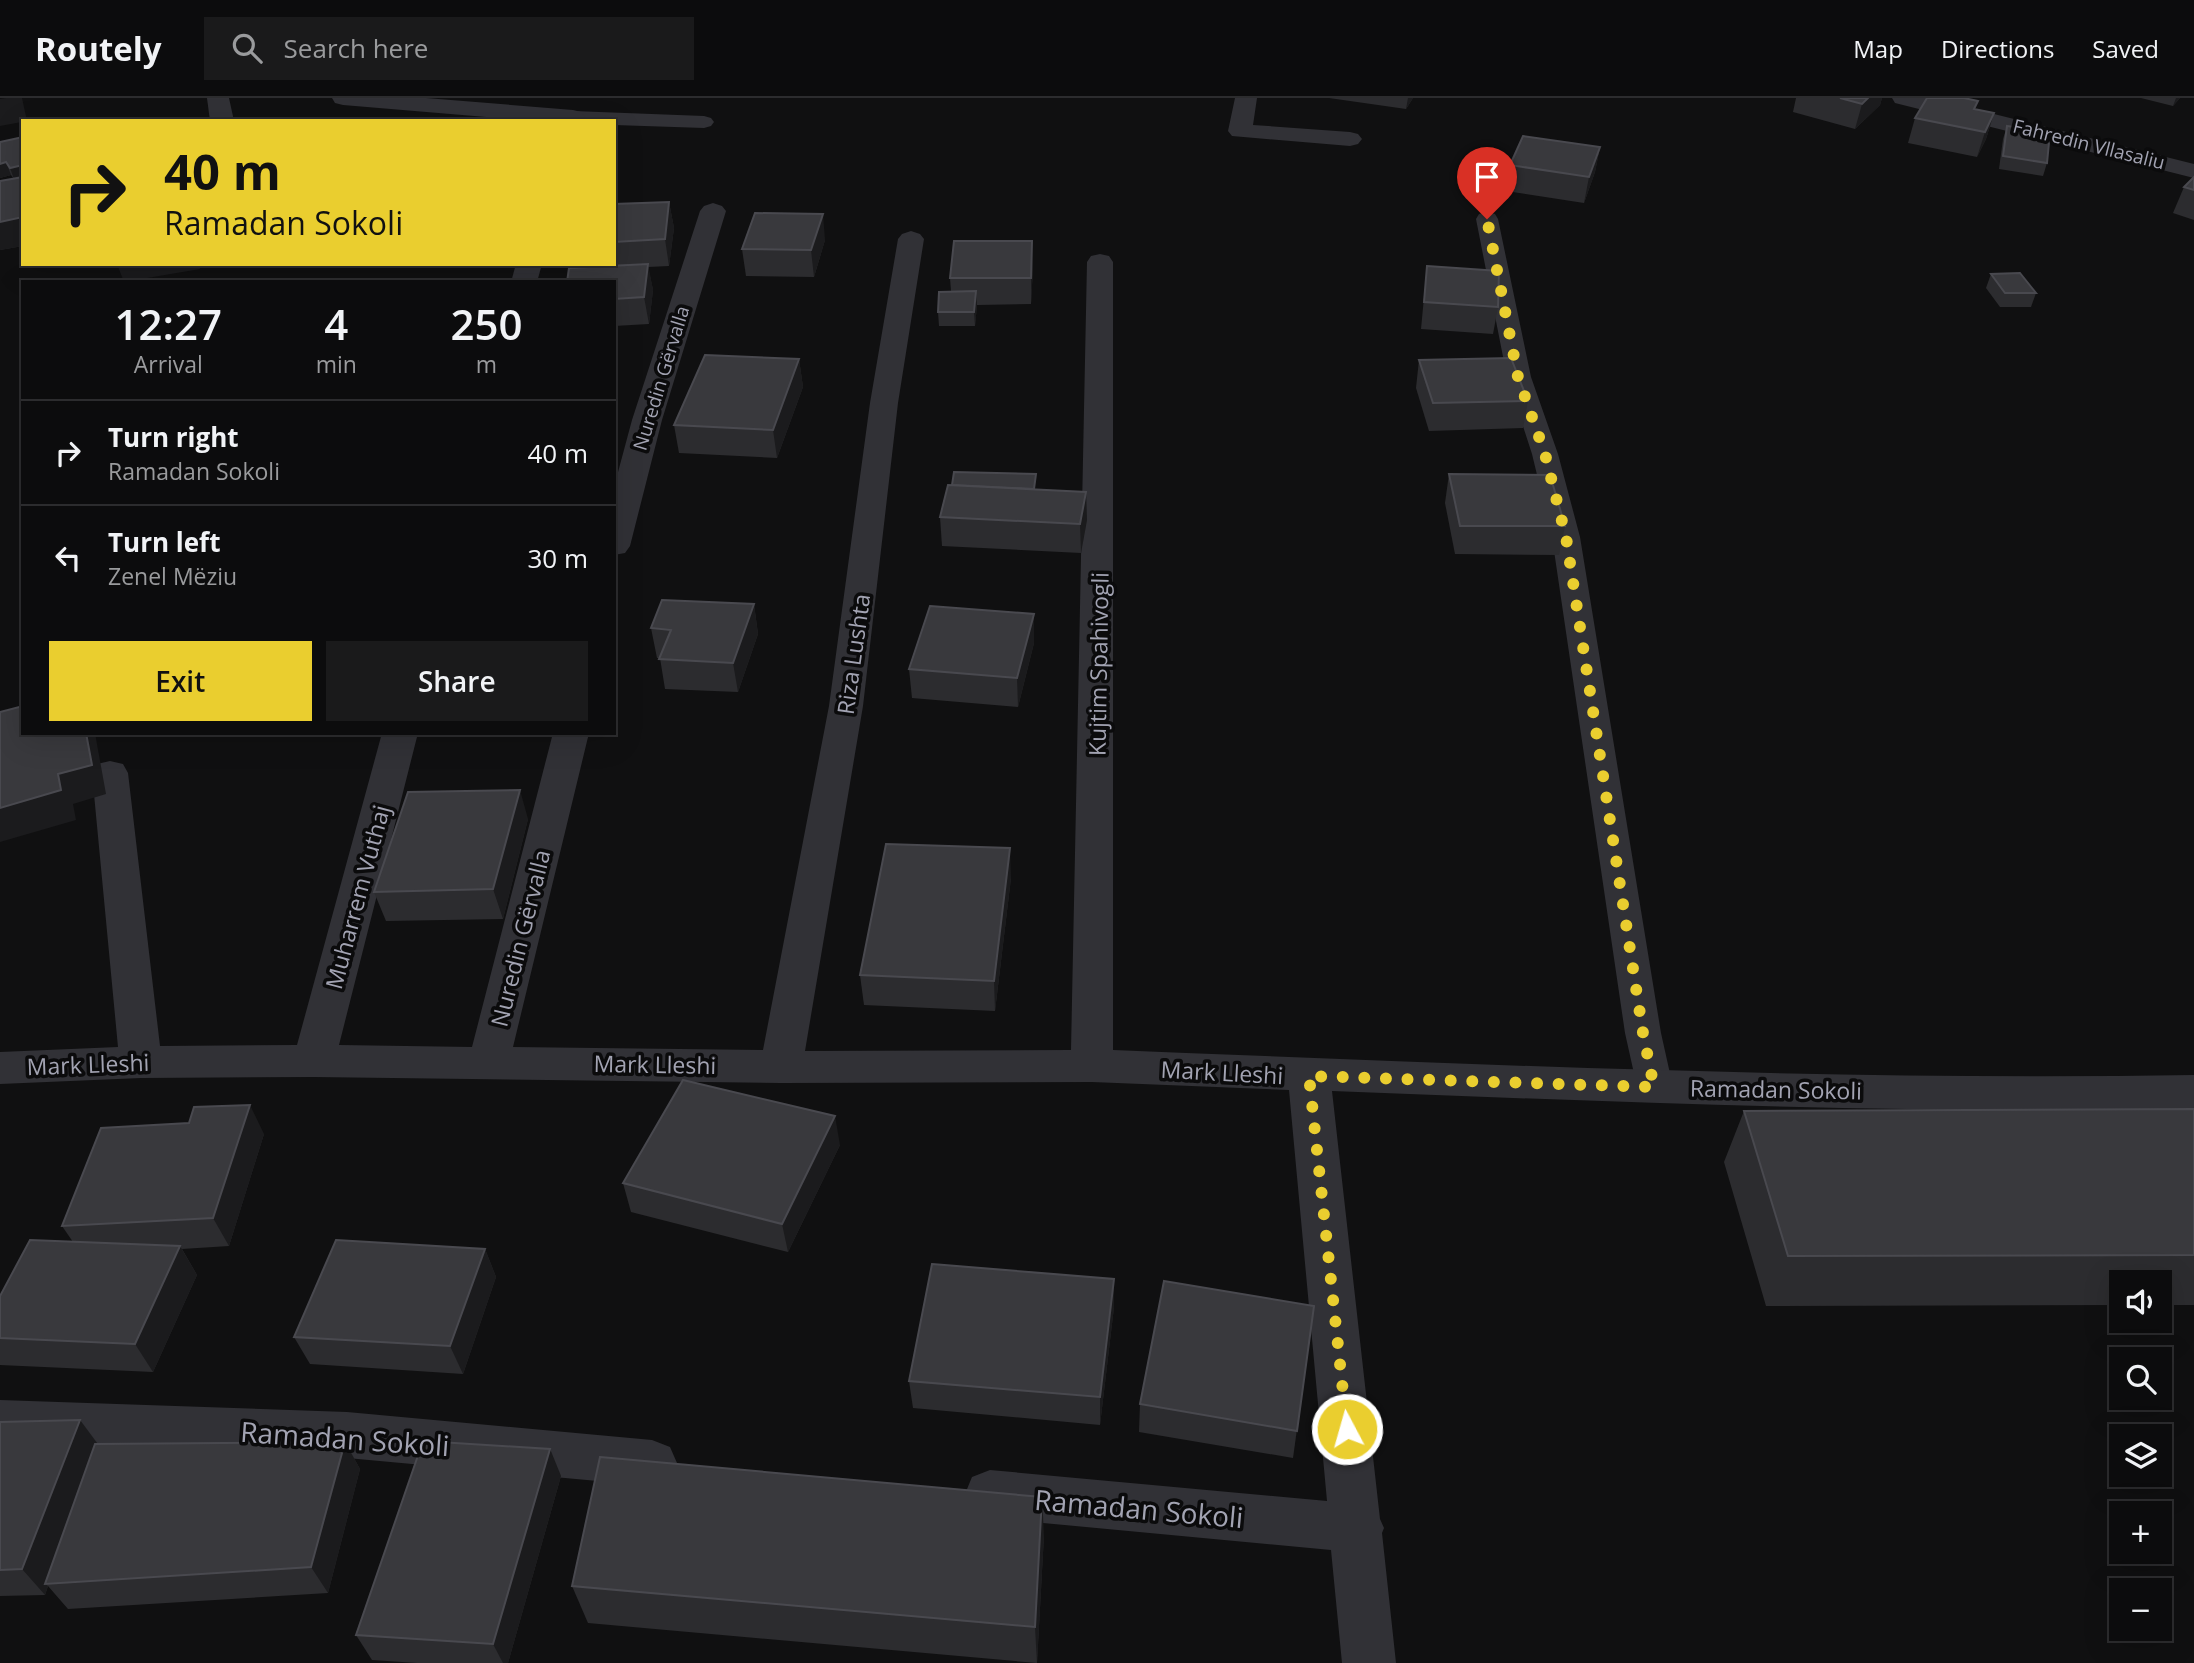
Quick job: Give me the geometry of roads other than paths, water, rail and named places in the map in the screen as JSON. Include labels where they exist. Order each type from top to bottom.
[{"type":"street","points":[[218,98],[222,119]]},
{"type":"street","points":[[343,98],[563,118]]},
{"type":"street","points":[[1246,98],[1240,131],[1350,139]]},
{"type":"street","name":"Fahredin Vllasaliu","points":[[1918,100],[2194,171]]},
{"type":"street","name":"Nuredin Gërvalla","points":[[616,538],[647,420],[713,211]]},
{"type":"street","name":"Riza Lushta","points":[[781,1066],[846,706],[884,403],[911,239]]},
{"type":"street","name":"Kujtim Spahivogli","points":[[1092,1066],[1100,565],[1100,262]]},
{"type":"street","name":"Muharrem Vuthaj","points":[[314,1061],[399,735]]},
{"type":"street","name":"Nuredin Gërvalla","points":[[489,1061],[570,735]]},
{"type":"street","points":[[110,773],[141,1062]]},
{"type":"street","name":"Mark Lleshi","points":[[0,1068],[141,1062],[489,1061],[781,1066],[1092,1066],[1309,1076]]},
{"type":"street","points":[[1309,1076],[1358,1528],[1369,1663]]},
{"type":"street","name":"Ramadan Sokoli","points":[[1309,1076],[1654,1087],[2073,1094],[2194,1092]]},
{"type":"street","name":"Ramadan Sokoli","points":[[0,1422],[347,1435],[703,1467]]},
{"type":"street","name":"Ramadan Sokoli","points":[[940,1489],[1358,1528]]},
{"type":"lane","points":[[563,118],[598,119]]},
{"type":"lane","points":[[616,120],[704,122]]},
{"type":"lane","points":[[1487,219],[1518,377],[1545,454],[1566,537],[1643,1033],[1654,1087]]}]
